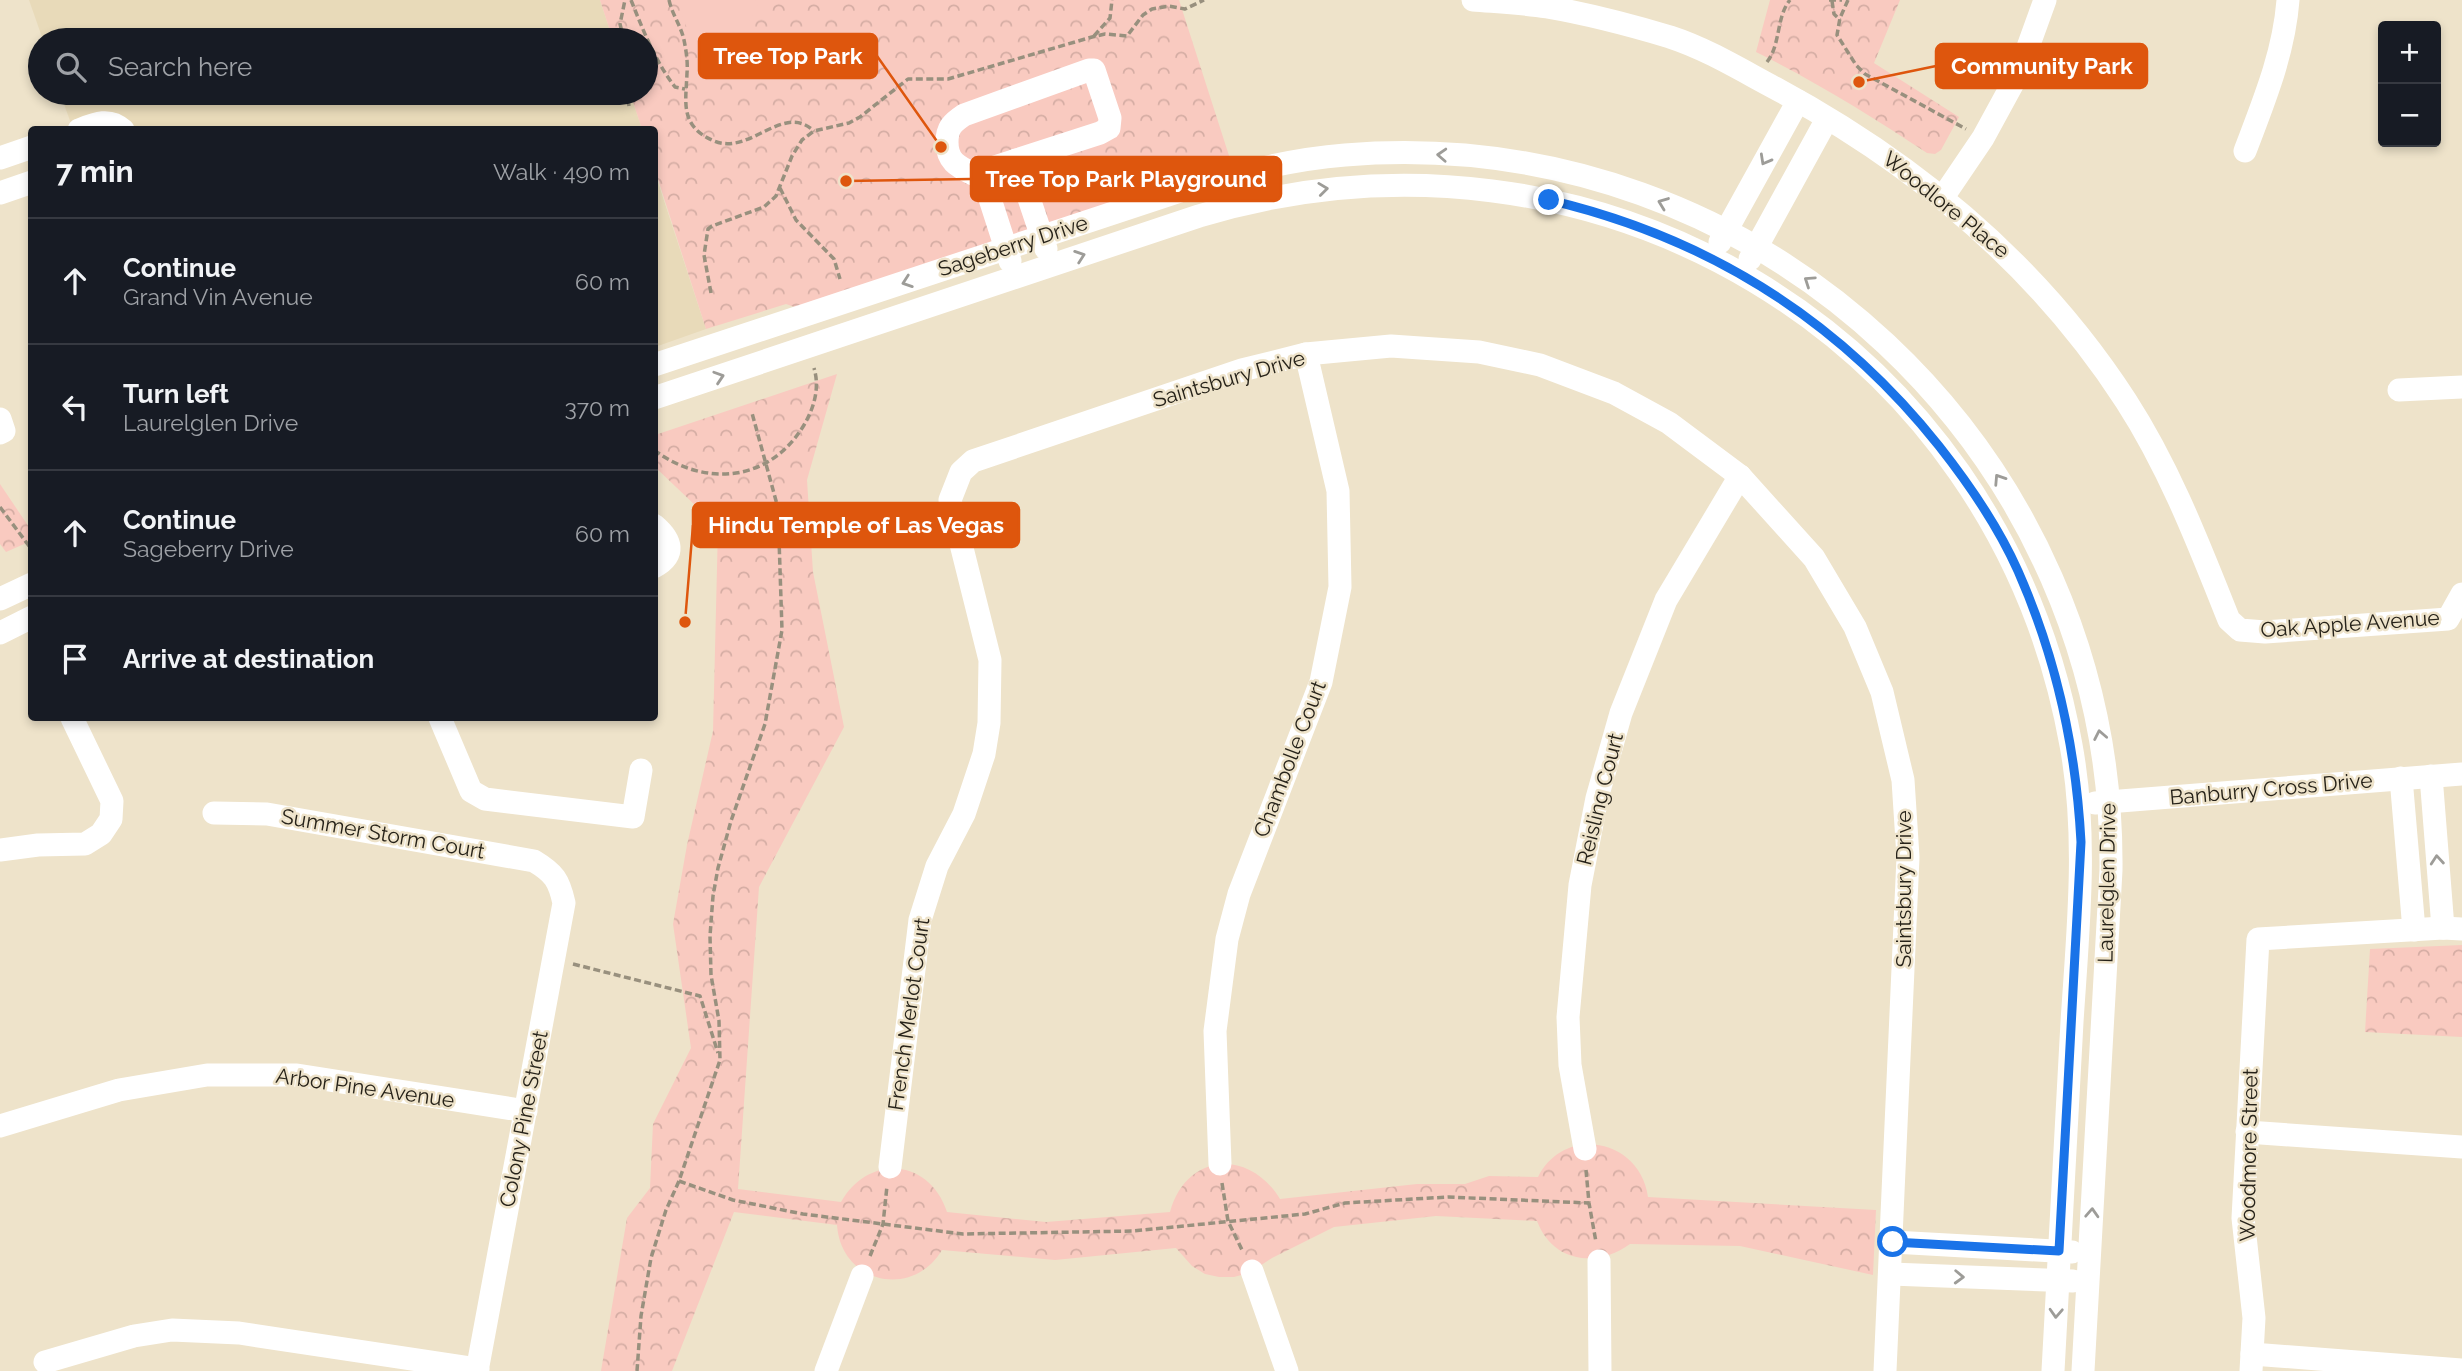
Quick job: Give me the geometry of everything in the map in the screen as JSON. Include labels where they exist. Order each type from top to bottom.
[{"type":"street","name":"Woodlore Place","points":[[1473,0],[1602,9],[1672,38],[1740,68],[1798,100],[1878,149],[1943,197],[2016,263],[2076,331],[2114,383],[2185,509],[2229,620],[2240,630]]},
{"type":"street","points":[[1943,197],[1983,138],[2019,72],[2045,0]]},
{"type":"street","points":[[2245,151],[2274,73],[2288,0]]},
{"type":"street","points":[[1094,70],[1110,118],[1109,128],[981,171],[973,174],[951,160],[947,153],[947,131],[953,123],[964,115],[1094,70]]},
{"type":"street","points":[[1726,266],[1741,239],[1798,100]]},
{"type":"street","points":[[1726,266],[1741,239],[1827,119]]},
{"type":"street","points":[[88,126],[97,122],[110,122],[116,126]]},
{"type":"street","points":[[0,158],[28,149]]},
{"type":"street","name":"Sageberry Drive","points":[[658,364],[1195,186],[1255,169],[1316,158],[1378,153],[1482,158],[1549,168],[1643,196],[1741,239]]},
{"type":"street","points":[[1016,160],[1051,266]]},
{"type":"street","points":[[981,171],[1016,277]]},
{"type":"street","points":[[0,193],[28,183]]},
{"type":"street","name":"Sageberry Drive","points":[[658,397],[1228,207],[1310,191],[1397,184],[1484,188],[1549,200],[1633,223],[1726,266]]},
{"type":"street","name":"Laurelglen Drive","points":[[1741,239],[1824,291],[1891,348],[1960,424],[2013,500],[2049,570],[2078,645],[2098,723],[2110,802],[2111,884],[2083,1371]]},
{"type":"street","name":"Laurelglen Drive","points":[[1726,266],[1816,325],[1886,385],[1933,438],[1974,494],[2006,547],[2036,614],[2060,694],[2080,804],[2081,872],[2053,1371]]},
{"type":"street","name":"Saintsbury Drive","points":[[950,500],[961,472],[973,461],[1242,370],[1306,354],[1391,346],[1479,352],[1539,365],[1614,393],[1669,423],[1740,476],[1814,558],[1855,627],[1882,692],[1903,780],[1908,857],[1893,1242],[1885,1371]]},
{"type":"street","name":"Chambolle Court","points":[[1220,1164],[1215,1031],[1227,939],[1239,894],[1321,682],[1340,587],[1338,491],[1306,354]]},
{"type":"street","points":[[2399,390],[2462,387]]},
{"type":"street","name":"Reisling Court","points":[[1585,1149],[1570,1065],[1568,1017],[1580,884],[1597,798],[1621,713],[1666,600],[1740,476]]},
{"type":"street","name":"French Merlot Court","points":[[890,1167],[919,920],[937,866],[964,814],[984,754],[989,723],[990,660],[950,500]]},
{"type":"street","points":[[658,529],[666,535],[670,548],[667,558],[658,565]]},
{"type":"street","points":[[0,599],[28,586]]},
{"type":"street","name":"Oak Apple Avenue","points":[[2240,630],[2265,632],[2448,619],[2458,601]]},
{"type":"street","points":[[0,633],[28,619]]},
{"type":"street","points":[[0,850],[38,845],[85,844],[101,835],[111,819],[112,801],[73,721]]},
{"type":"street","points":[[441,721],[471,791],[485,799],[634,817],[640,770]]},
{"type":"street","name":"Banburry Cross Drive","points":[[2080,804],[2462,774]]},
{"type":"street","points":[[2401,778],[2414,929],[2453,928],[2431,776]]},
{"type":"street","name":"Summer Storm Court","points":[[214,813],[267,814],[534,861],[550,870]]},
{"type":"street","name":"Colony Pine Street","points":[[477,1370],[564,903],[561,885],[550,870]]},
{"type":"street","name":"Woodmore Street","points":[[2251,1362],[2254,1318],[2243,1218],[2258,939],[2414,929]]},
{"type":"street","name":"Arbor Pine Avenue","points":[[0,1126],[118,1090],[207,1075],[297,1075],[526,1111]]},
{"type":"street","points":[[2247,1132],[2462,1147]]},
{"type":"street","points":[[1893,1242],[2090,1252]]},
{"type":"street","points":[[1600,1261],[1601,1371]]},
{"type":"street","points":[[1252,1271],[1287,1371]]},
{"type":"street","points":[[1891,1274],[2088,1281]]},
{"type":"street","points":[[826,1371],[862,1276]]},
{"type":"street","points":[[45,1362],[134,1336],[172,1330],[239,1333],[477,1370]]},
{"type":"street","points":[[2251,1362],[2462,1370]]},
{"type":"path","points":[[621,28],[625,0]]},
{"type":"path","points":[[631,0],[642,28]]},
{"type":"path","points":[[668,0],[684,37],[688,70],[684,100],[687,114],[700,133],[716,142],[734,144],[792,120],[806,123],[814,131]]},
{"type":"path","points":[[1092,37],[1110,18],[1112,0]]},
{"type":"path","points":[[711,293],[704,255],[708,229],[764,207],[780,188],[792,156],[802,141],[814,131],[849,123],[860,117],[908,79],[948,79],[1092,37],[1105,34],[1128,36],[1143,15],[1152,9],[1169,6],[1185,9],[1204,0]]},
{"type":"path","points":[[1755,77],[1774,54],[1785,6],[1790,0]]},
{"type":"path","points":[[1840,20],[1834,14],[1831,0],[1845,0],[1837,35],[1865,74],[1983,138]]},
{"type":"path","points":[[658,59],[675,87],[685,89]]},
{"type":"path","points":[[780,188],[796,220],[834,259],[840,279]]},
{"type":"path","points":[[658,453],[673,463],[706,474],[733,474],[767,463],[792,443],[808,419],[817,386],[814,368]]},
{"type":"path","points":[[637,1371],[641,1316],[652,1258],[666,1210],[680,1181],[720,1060],[719,1020],[711,975],[713,896],[731,821],[765,724],[782,630],[778,508],[752,413]]},
{"type":"path","points":[[0,507],[28,545]]},
{"type":"path","points":[[554,960],[700,996],[720,1060]]},
{"type":"path","points":[[1585,1149],[1588,1203],[1600,1261]]},
{"type":"path","points":[[1220,1164],[1228,1221],[1252,1271]]},
{"type":"path","points":[[862,1276],[883,1224],[890,1167]]},
{"type":"path","points":[[680,1181],[733,1200],[803,1214],[963,1234],[1133,1231],[1305,1214],[1346,1203],[1448,1197],[1588,1203]]},
{"type":"shaded area","points":[[29,0],[600,0],[609,28],[39,28]]},
{"type":"shaded area","points":[[64,105],[634,105],[641,126],[72,126]]},
{"type":"shaded area","points":[[658,182],[706,329],[658,346]]},
{"type":"green space","points":[[600,0],[1179,0],[1232,165],[800,309],[786,304],[706,329],[658,179],[658,126],[641,126],[634,105],[658,105],[658,28],[609,28]]},
{"type":"green space","points":[[677,0],[755,0],[758,5],[742,35],[715,40],[691,40]]},
{"type":"green space","points":[[1770,0],[1900,0],[1874,63],[1959,117],[1941,150],[1935,154],[1927,153],[1843,100],[1756,52]]},
{"type":"green space","points":[[837,374],[807,480],[813,572],[844,727],[759,887],[738,1189],[841,1202],[853,1186],[867,1175],[898,1169],[927,1181],[939,1194],[947,1212],[1046,1222],[1170,1212],[1178,1192],[1190,1178],[1219,1164],[1236,1165],[1252,1171],[1267,1182],[1280,1199],[1417,1184],[1465,1184],[1489,1176],[1538,1177],[1550,1160],[1565,1150],[1583,1145],[1600,1145],[1617,1151],[1631,1162],[1642,1177],[1648,1197],[1876,1210],[1873,1275],[1740,1246],[1630,1244],[1604,1256],[1577,1257],[1554,1246],[1537,1221],[1436,1216],[1334,1227],[1272,1258],[1249,1273],[1234,1277],[1205,1274],[1192,1266],[1176,1248],[1055,1260],[942,1250],[929,1266],[914,1275],[897,1279],[880,1278],[864,1272],[851,1260],[841,1245],[837,1225],[734,1212],[672,1371],[601,1371],[627,1218],[650,1188],[653,1124],[691,1048],[673,924],[687,845],[713,731],[718,527],[658,470],[658,434]]},
{"type":"green space","points":[[0,484],[28,526],[28,542],[6,552],[0,544]]},
{"type":"green space","points":[[2462,945],[2462,1037],[2365,1032],[2370,949]]},
{"type":"place","name":"Community Park","points":[[1859,82]]},
{"type":"place","name":"Tree Top Park","points":[[941,147]]},
{"type":"place","name":"Tree Top Park Playground","points":[[846,181]]},
{"type":"place","name":"Hindu Temple of Las Vegas","points":[[685,622]]},
{"type":"route","points":[[1549,200],[1633,223],[1711,258],[1741,274],[1808,318],[1861,362],[1908,408],[1974,494],[2017,569],[2043,635],[2071,744],[2080,804],[2081,842],[2059,1251],[1893,1242]]}]
